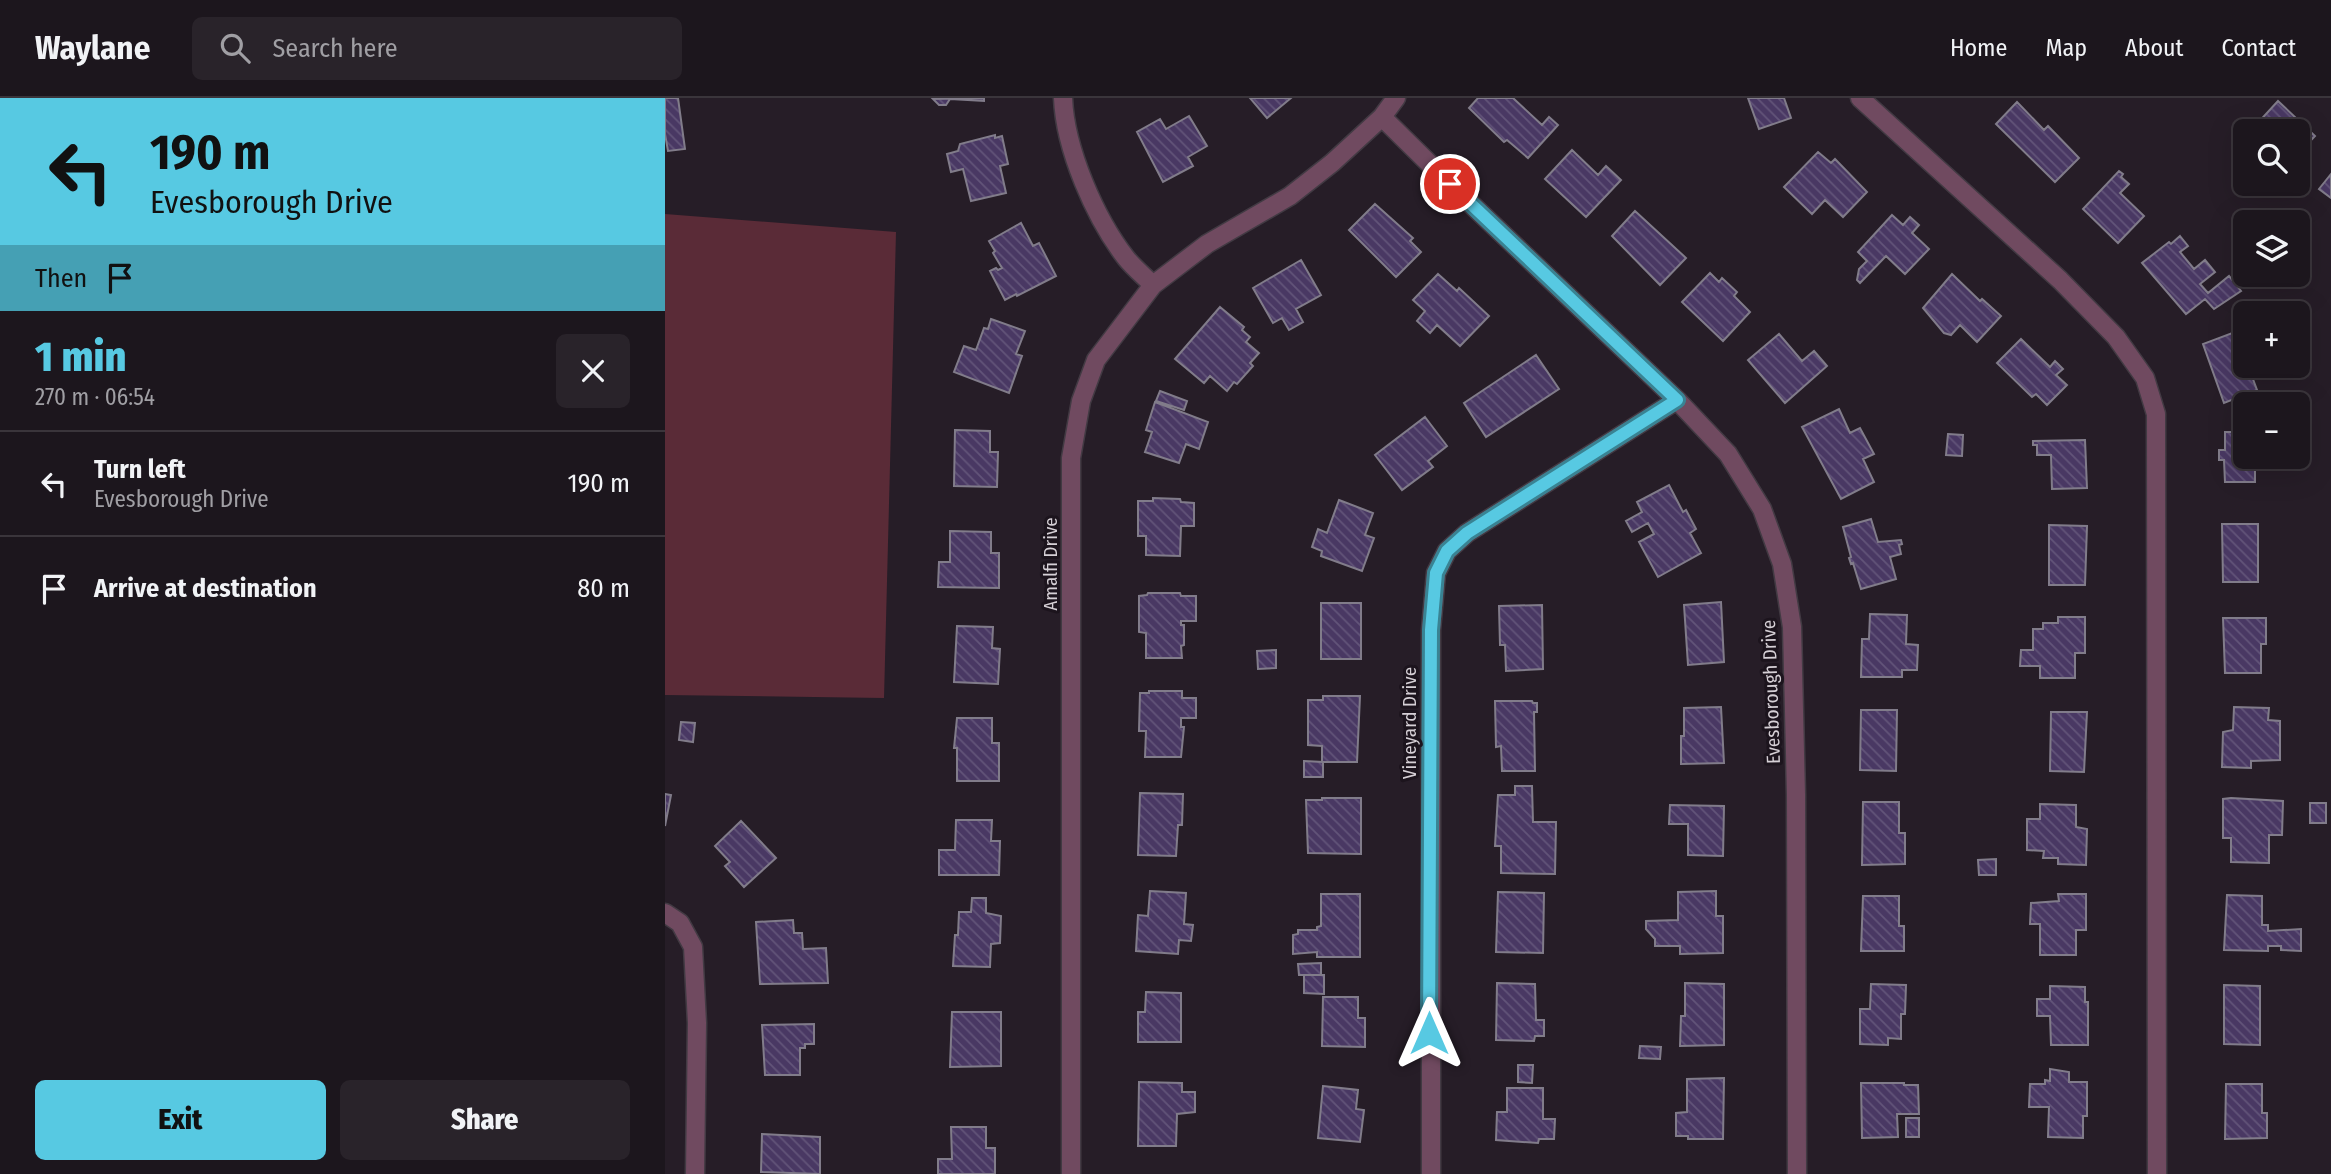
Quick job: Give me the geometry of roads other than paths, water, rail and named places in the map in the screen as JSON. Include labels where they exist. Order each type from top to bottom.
[{"type":"street","points":[[1063,98],[1075,158],[1102,223],[1127,259],[1153,285]]},
{"type":"street","name":"Amalfi Drive","points":[[1071,1174],[1071,457],[1081,401],[1096,360],[1153,285],[1207,244],[1290,196],[1332,163],[1382,117],[1396,98]]},
{"type":"street","points":[[1860,98],[2060,280],[2116,337],[2145,378],[2156,414],[2157,1174]]},
{"type":"street","name":"Evesborough Drive","points":[[1382,117],[1677,400],[1728,454],[1762,509],[1782,564],[1792,627],[1796,795],[1797,1174]]},
{"type":"street","name":"Vineyard Drive","points":[[1431,1174],[1431,630],[1436,573],[1447,551],[1467,533],[1677,400]]},
{"type":"street","points":[[665,914],[680,923],[693,947],[697,1023],[695,1174]]}]
